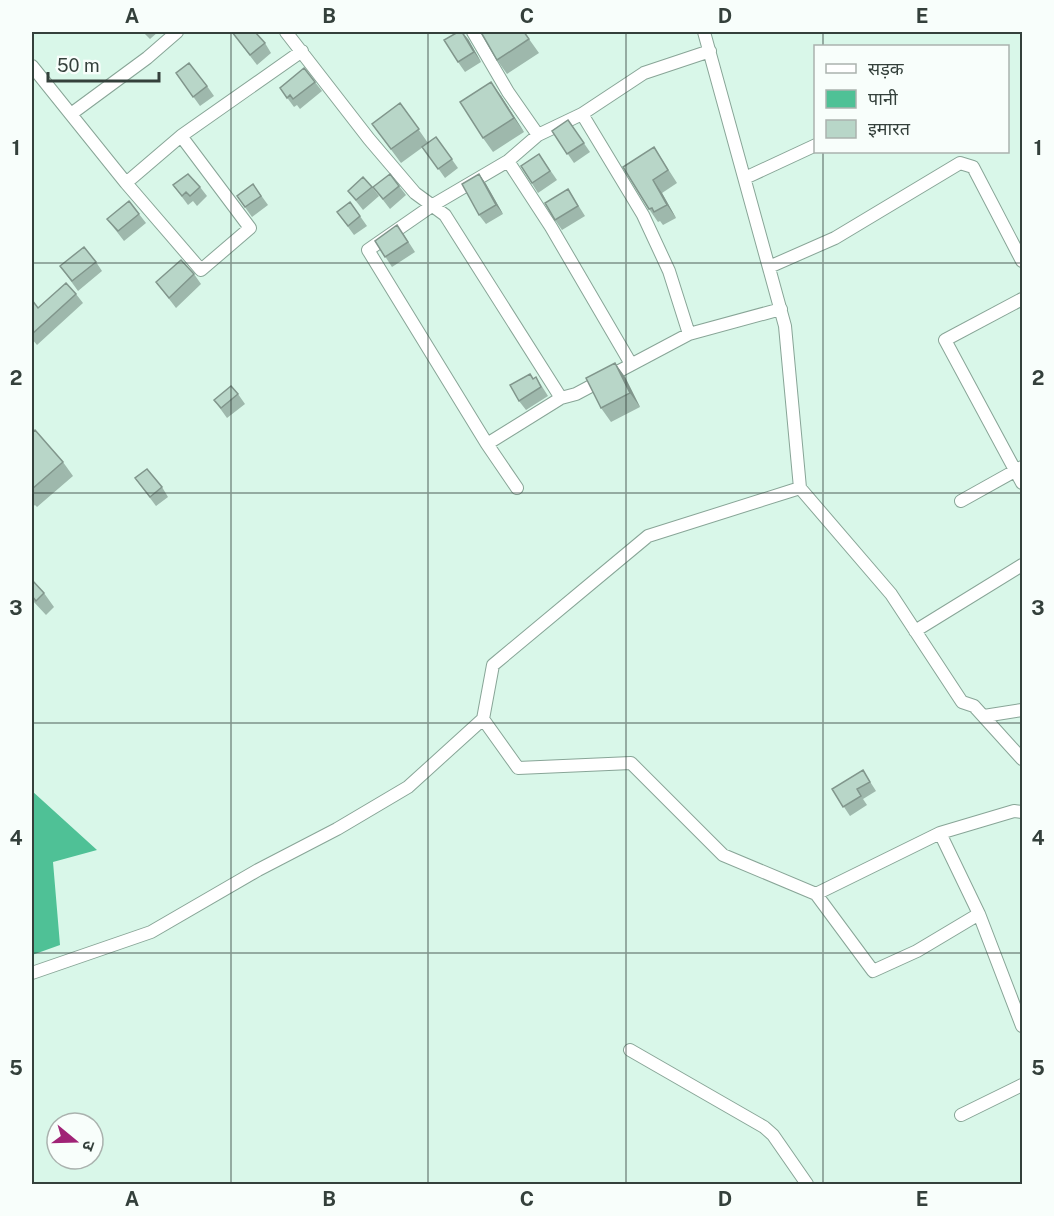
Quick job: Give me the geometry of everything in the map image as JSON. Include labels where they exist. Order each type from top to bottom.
[{"type":"street","points":[[71,114],[147,58],[177,32]]},
{"type":"street","points":[[286,32],[369,139],[415,193],[445,215],[561,398]]},
{"type":"street","points":[[473,32],[508,92],[538,135]]},
{"type":"street","points":[[704,32],[785,326],[800,488],[891,594],[962,702],[974,706],[1023,759]]},
{"type":"street","points":[[126,183],[181,136],[302,51]]},
{"type":"street","points":[[517,488],[487,444],[368,250],[433,205],[508,161],[538,135],[582,114],[644,73],[710,51]]},
{"type":"street","points":[[32,66],[126,183],[201,270],[250,228],[181,136]]},
{"type":"street","points":[[582,114],[643,215],[669,271],[689,334]]},
{"type":"street","points":[[745,178],[814,146]]},
{"type":"street","points":[[508,161],[551,227],[631,364]]},
{"type":"street","points":[[769,267],[835,238],[960,162],[973,167],[1023,261]]},
{"type":"street","points":[[1023,299],[945,340],[1020,469],[1023,483]]},
{"type":"street","points":[[487,444],[561,398],[576,394],[689,334],[781,309]]},
{"type":"street","points":[[961,501],[1020,469]]},
{"type":"street","points":[[32,973],[151,932],[408,787],[483,718],[494,665],[648,536],[800,488]]},
{"type":"street","points":[[915,631],[1023,565]]},
{"type":"street","points":[[984,716],[1023,710]]},
{"type":"street","points":[[483,718],[518,768],[631,762],[723,855],[816,894],[873,971],[917,951],[979,914]]},
{"type":"street","points":[[816,894],[940,833],[1014,811],[1023,812]]},
{"type":"street","points":[[940,833],[979,914],[1023,1026]]},
{"type":"street","points":[[630,1050],[764,1127],[773,1135],[807,1185]]},
{"type":"street","points":[[961,1114],[1023,1084]]},
{"type":"water","points":[[32,791],[97,850],[53,862],[60,945],[32,955]]},
{"type":"building","points":[[232,32],[255,32],[265,43],[250,55]]},
{"type":"building","points":[[462,32],[474,52],[458,62],[444,40]]},
{"type":"building","points":[[481,32],[524,32],[529,39],[497,60]]},
{"type":"building","points":[[189,63],[207,86],[193,97],[176,73]]},
{"type":"building","points":[[304,68],[315,82],[293,99],[290,95],[287,98],[280,88]]},
{"type":"building","points":[[491,82],[514,118],[483,138],[460,102]]},
{"type":"building","points":[[400,103],[419,129],[391,149],[372,124]]},
{"type":"building","points":[[568,120],[584,143],[567,154],[552,131]]},
{"type":"building","points":[[436,137],[452,159],[438,169],[422,147]]},
{"type":"building","points":[[654,147],[668,170],[653,180],[667,205],[654,212],[652,208],[649,209],[623,167]]},
{"type":"building","points":[[539,154],[550,171],[532,183],[521,166]]},
{"type":"building","points":[[188,174],[200,187],[190,196],[186,192],[182,196],[173,185]]},
{"type":"building","points":[[390,174],[399,186],[383,199],[373,187]]},
{"type":"building","points":[[479,174],[496,205],[479,215],[462,184]]},
{"type":"building","points":[[363,177],[372,187],[356,200],[348,191]]},
{"type":"building","points":[[253,184],[261,196],[245,207],[237,196]]},
{"type":"building","points":[[568,189],[578,206],[555,220],[545,203]]},
{"type":"building","points":[[129,201],[139,214],[118,231],[107,219]]},
{"type":"building","points":[[350,202],[360,216],[348,226],[337,212]]},
{"type":"building","points":[[397,225],[408,242],[385,257],[375,241]]},
{"type":"building","points":[[84,247],[96,262],[72,281],[60,266]]},
{"type":"building","points":[[181,260],[194,274],[169,298],[156,282]]},
{"type":"building","points":[[66,283],[76,294],[32,334],[32,300],[38,308]]},
{"type":"building","points":[[615,363],[630,393],[601,408],[586,378]]},
{"type":"building","points":[[530,374],[533,379],[536,377],[541,387],[519,401],[510,385]]},
{"type":"building","points":[[231,386],[238,394],[221,408],[214,400]]},
{"type":"building","points":[[35,430],[63,462],[32,489],[32,433]]},
{"type":"building","points":[[147,469],[162,487],[150,497],[135,478]]},
{"type":"building","points":[[32,580],[44,593],[36,601],[32,596]]},
{"type":"building","points":[[863,770],[870,782],[857,789],[861,796],[843,807],[832,789]]}]
